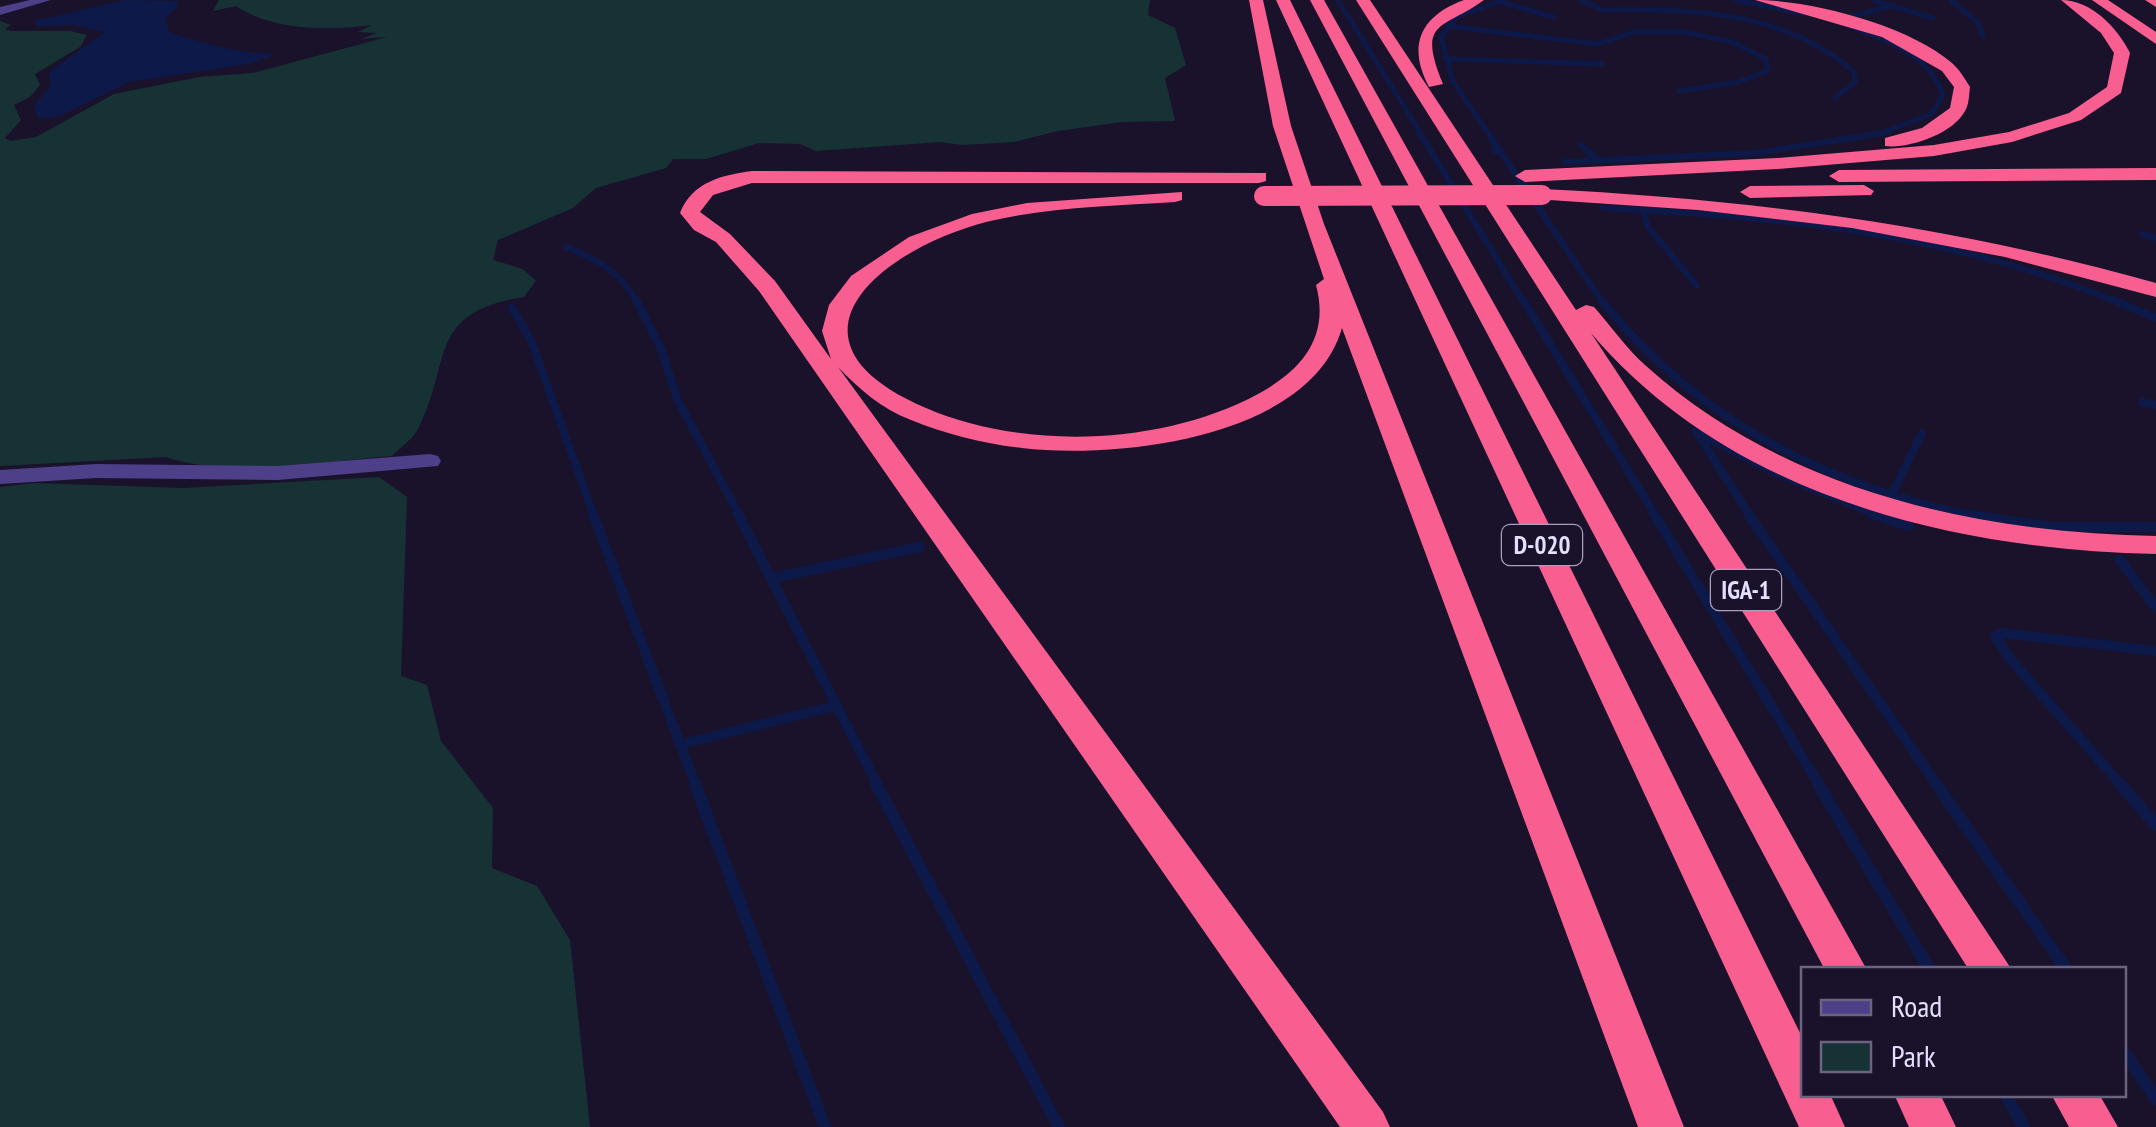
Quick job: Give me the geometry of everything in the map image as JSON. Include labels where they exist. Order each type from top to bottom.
[{"type":"highway","points":[[1256,0],[1282,126],[1314,224],[1661,1127]]},
{"type":"highway","name":"D-020","points":[[1283,0],[1801,1084]]},
{"type":"highway","name":"D-020","points":[[1317,0],[1845,967]]},
{"type":"highway","name":"IGA-1","points":[[1363,0],[1990,967]]},
{"type":"highway","points":[[1451,133],[1452,118],[1428,68],[1422,40],[1430,24],[1442,15],[1478,0]]},
{"type":"highway","points":[[1664,168],[1813,154],[1898,140],[1943,124],[1962,101],[1962,88],[1954,74],[1919,48],[1838,17],[1762,0]]},
{"type":"highway","points":[[1314,224],[1315,252],[1332,299],[1334,317],[1332,332],[1316,361],[1300,378],[1262,403],[1186,430],[1122,441],[1084,442],[1023,439],[957,426],[903,407],[874,389],[849,366],[840,348],[835,324],[848,290],[876,263],[924,236],[1018,210],[1262,186],[1664,168],[1942,150],[1999,142],[2076,117],[2113,91],[2123,74],[2122,55],[2097,22],[2068,0]]},
{"type":"highway","points":[[2099,0],[2156,39]]},
{"type":"highway","points":[[1525,176],[2156,174]]},
{"type":"highway","points":[[1366,1127],[767,286],[724,238],[692,219],[692,203],[727,180],[752,177],[1262,186],[1696,202],[1980,243],[2156,290]]},
{"type":"highway","points":[[1542,195],[2156,188]]},
{"type":"highway","points":[[703,194],[1176,196]]},
{"type":"highway","name":"IGA-1","points":[[1500,211],[1541,248],[1592,321],[1626,358],[1685,408],[1781,466],[1883,505],[1981,531],[2063,542],[2156,545]]},
{"type":"highway","points":[[1869,224],[2042,264],[2156,305]]},
{"type":"highway","name":"D-020","points":[[1807,1097],[1822,1127]]},
{"type":"highway","points":[[1918,1097],[1934,1127]]},
{"type":"highway","points":[[2075,1097],[2094,1127]]},
{"type":"street","points":[[0,11],[45,0]]},
{"type":"street","points":[[0,476],[278,473],[430,461]]},
{"type":"green space","points":[[219,0],[1150,0],[1148,15],[1175,28],[1186,65],[1165,78],[1175,121],[1122,122],[1014,142],[962,145],[941,142],[816,151],[800,144],[759,143],[706,159],[673,159],[666,168],[596,188],[573,208],[498,240],[493,260],[523,269],[536,281],[524,297],[493,304],[471,314],[457,327],[419,427],[392,456],[246,467],[166,457],[0,466],[0,21],[11,25],[5,29],[10,31],[70,31],[87,35],[80,47],[35,74],[40,85],[30,97],[14,105],[21,120],[5,138],[10,141],[36,137],[114,94],[199,77],[253,73],[387,37],[361,39],[377,33],[358,32],[372,25],[302,27],[267,20],[236,6],[213,11]]},
{"type":"green space","points":[[379,477],[407,497],[401,676],[427,685],[441,741],[493,808],[492,868],[537,886],[570,940],[590,1127],[0,1127],[0,487],[33,483],[184,488]]},
{"type":"water","points":[[124,0],[178,1],[165,19],[169,32],[207,44],[272,56],[248,64],[129,82],[60,116],[38,119],[34,106],[51,86],[49,72],[105,32],[74,25],[37,26],[35,21]]},
{"type":"waterway","points":[[1338,0],[1421,134]]},
{"type":"waterway","points":[[1581,0],[1600,9]]},
{"type":"waterway","points":[[1735,0],[1805,14]]},
{"type":"waterway","points":[[1873,0],[1933,18]]},
{"type":"waterway","points":[[1951,0],[1979,24],[1983,37]]},
{"type":"waterway","points":[[1449,26],[1456,17],[1499,1]]},
{"type":"waterway","points":[[1499,1],[1553,17]]},
{"type":"waterway","points":[[1850,17],[1891,6]]},
{"type":"waterway","points":[[1602,10],[1669,10],[1735,17],[1798,36],[1854,72],[1855,82],[1835,98]]},
{"type":"waterway","points":[[1447,59],[1441,37],[1449,26]]},
{"type":"waterway","points":[[1449,26],[1598,44],[1634,32],[1684,32],[1732,42],[1766,59],[1767,71],[1739,82],[1679,91]]},
{"type":"waterway","points":[[1849,26],[1905,50],[1927,69],[1943,95],[1931,114],[1881,133]]},
{"type":"waterway","points":[[1447,59],[1603,64]]},
{"type":"waterway","points":[[1447,59],[1453,82],[1489,134]]},
{"type":"waterway","points":[[1419,132],[1524,303]]},
{"type":"waterway","points":[[1487,132],[1500,151]]},
{"type":"waterway","points":[[1881,133],[1889,132]]},
{"type":"waterway","points":[[1565,162],[1756,153],[1881,133]]},
{"type":"waterway","points":[[1581,145],[1598,160]]},
{"type":"waterway","points":[[1494,151],[1500,151]]},
{"type":"waterway","points":[[1500,151],[1603,303]]},
{"type":"waterway","points":[[1603,208],[1643,211]]},
{"type":"waterway","points":[[1643,211],[1800,224],[1931,245],[2057,280],[2119,303]]},
{"type":"waterway","points":[[1643,211],[1648,227],[1697,286]]},
{"type":"waterway","points":[[2142,234],[2156,238]]},
{"type":"waterway","points":[[566,247],[607,268],[623,282],[637,303]]},
{"type":"waterway","points":[[636,300],[662,351],[677,399],[740,516]]},
{"type":"waterway","points":[[1523,300],[1656,516]]},
{"type":"waterway","points":[[1601,300],[1679,380],[1769,442],[1868,487],[1975,516]]},
{"type":"waterway","points":[[2113,300],[2156,318]]},
{"type":"waterway","points":[[512,308],[531,340],[594,516]]},
{"type":"waterway","points":[[2142,402],[2156,405]]},
{"type":"waterway","points":[[1696,431],[1750,516]]},
{"type":"waterway","points":[[1698,433],[1775,473],[1879,516]]},
{"type":"waterway","points":[[1892,494],[1922,433]]},
{"type":"waterway","points":[[593,514],[696,786]]},
{"type":"waterway","points":[[738,514],[878,786]]},
{"type":"waterway","points":[[1654,514],[1820,786]]},
{"type":"waterway","points":[[1748,514],[1938,786]]},
{"type":"waterway","points":[[1872,514],[1909,526]]},
{"type":"waterway","points":[[1963,514],[1975,516]]},
{"type":"waterway","points":[[1975,516],[2053,527],[2156,527]]},
{"type":"waterway","points":[[773,578],[920,547]]},
{"type":"waterway","points":[[2120,560],[2156,608]]},
{"type":"waterway","points":[[2122,786],[2011,660],[1995,636],[2002,633],[2156,651]]},
{"type":"waterway","points":[[682,744],[835,706]]},
{"type":"waterway","points":[[695,784],[825,1127]]},
{"type":"waterway","points":[[876,784],[1059,1127]]},
{"type":"waterway","points":[[1818,784],[1928,967]]},
{"type":"waterway","points":[[1936,784],[2065,967]]},
{"type":"waterway","points":[[2120,784],[2156,825]]},
{"type":"waterway","points":[[2126,1055],[2156,1099]]},
{"type":"waterway","points":[[2007,1097],[2024,1127]]}]
